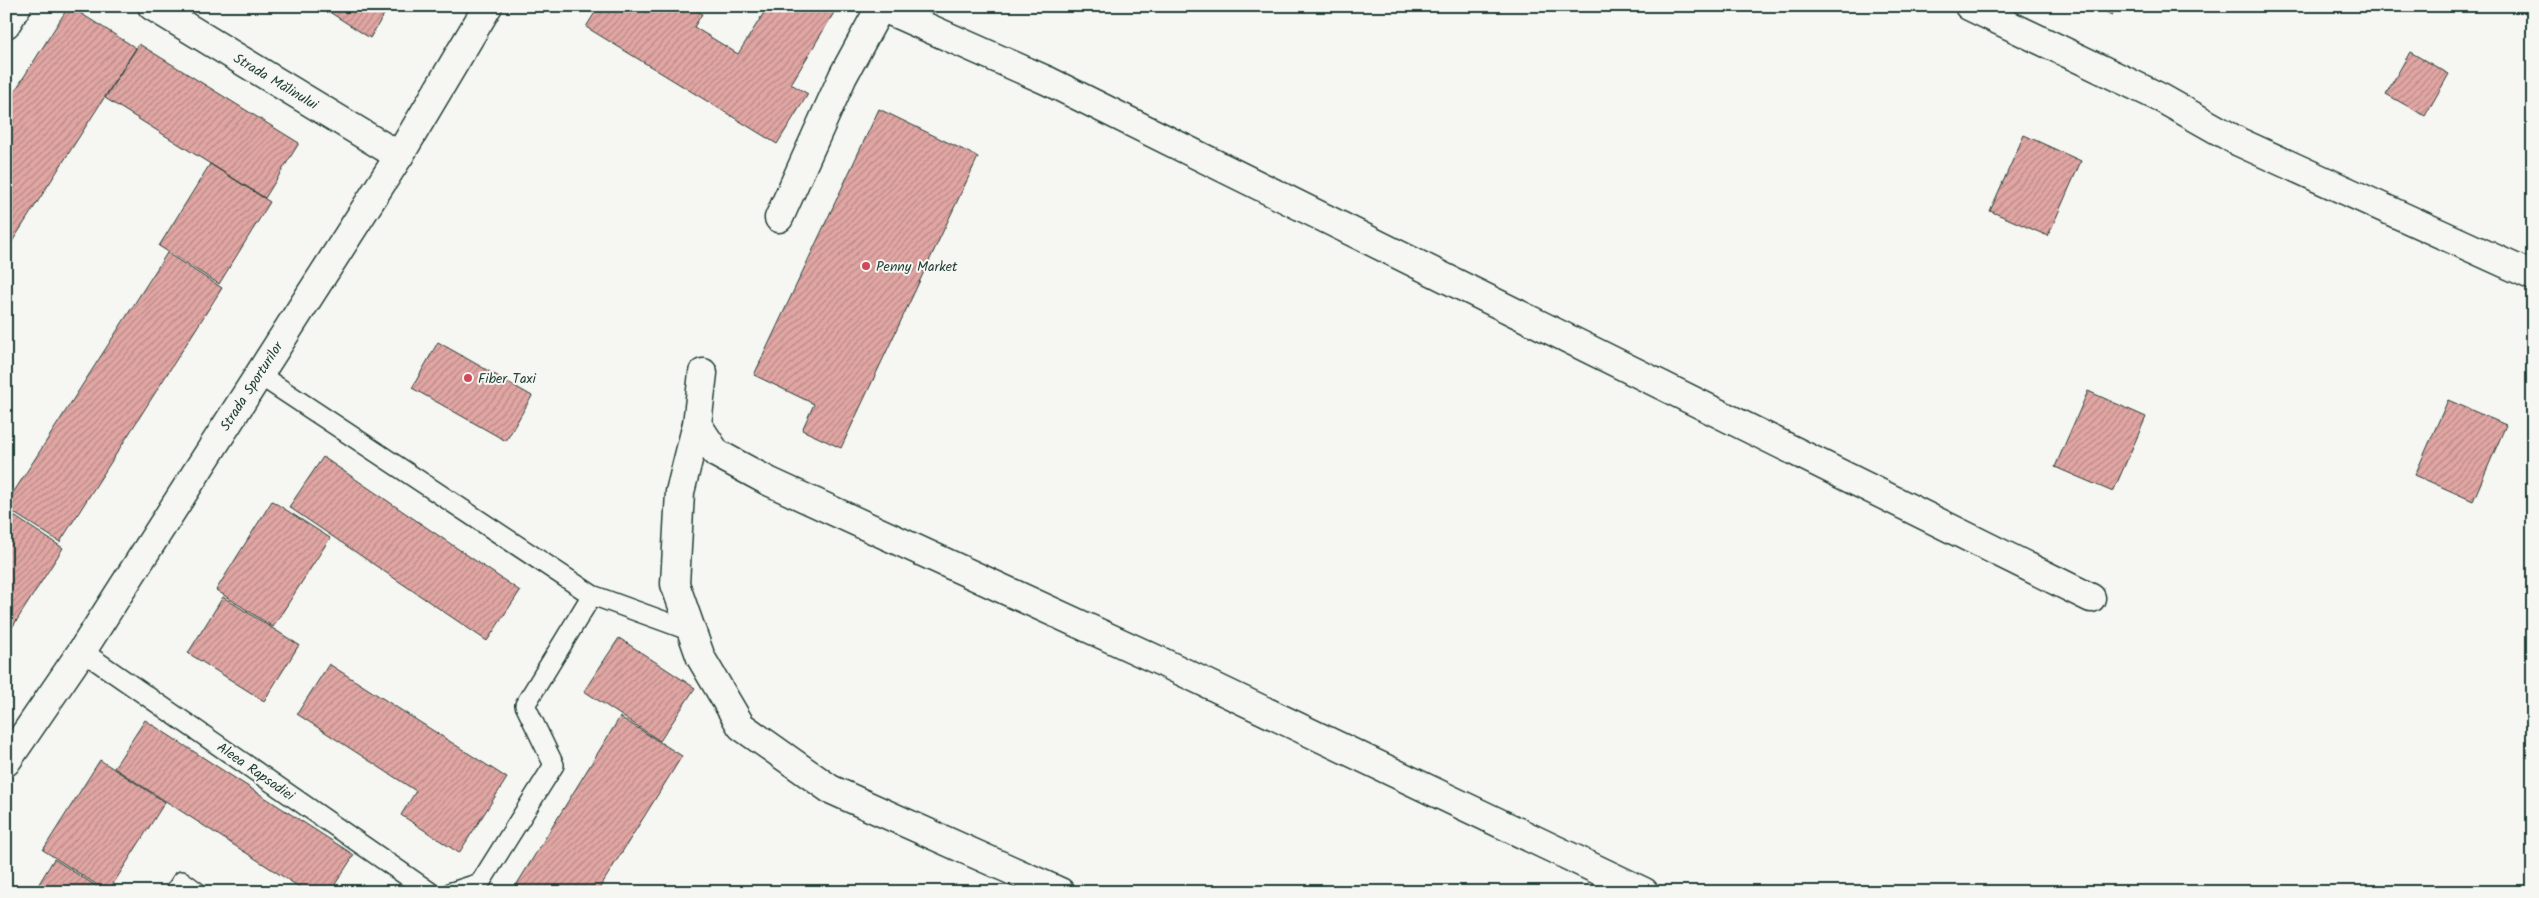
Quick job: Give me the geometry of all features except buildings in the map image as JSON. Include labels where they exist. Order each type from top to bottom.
[{"type":"street","points":[[6,24],[17,6]]},
{"type":"street","name":"Strada Mălinului","points":[[152,6],[399,156]]},
{"type":"street","name":"Strada Sporturilor","points":[[6,762],[82,651],[399,156],[488,6]]},
{"type":"street","points":[[1969,6],[2161,98],[2239,142],[2533,276]]},
{"type":"street","points":[[779,218],[843,76],[881,7],[1074,94],[2091,598]]},
{"type":"street","points":[[703,373],[697,424],[680,492],[675,584],[700,658],[741,726],[830,789],[1060,892]]},
{"type":"street","points":[[697,424],[716,452],[768,481],[1172,666],[1644,892]]},
{"type":"lane","points":[[258,374],[592,595],[691,631]]},
{"type":"lane","points":[[452,892],[480,884],[554,765],[526,705],[592,595]]},
{"type":"lane","name":"Aleea Rapsodiei","points":[[82,651],[430,892]]},
{"type":"lane","points":[[175,892],[182,881],[197,892]]},
{"type":"place","name":"Penny Market","points":[[866,266]]},
{"type":"place","name":"Fiber Taxi","points":[[468,378]]}]
